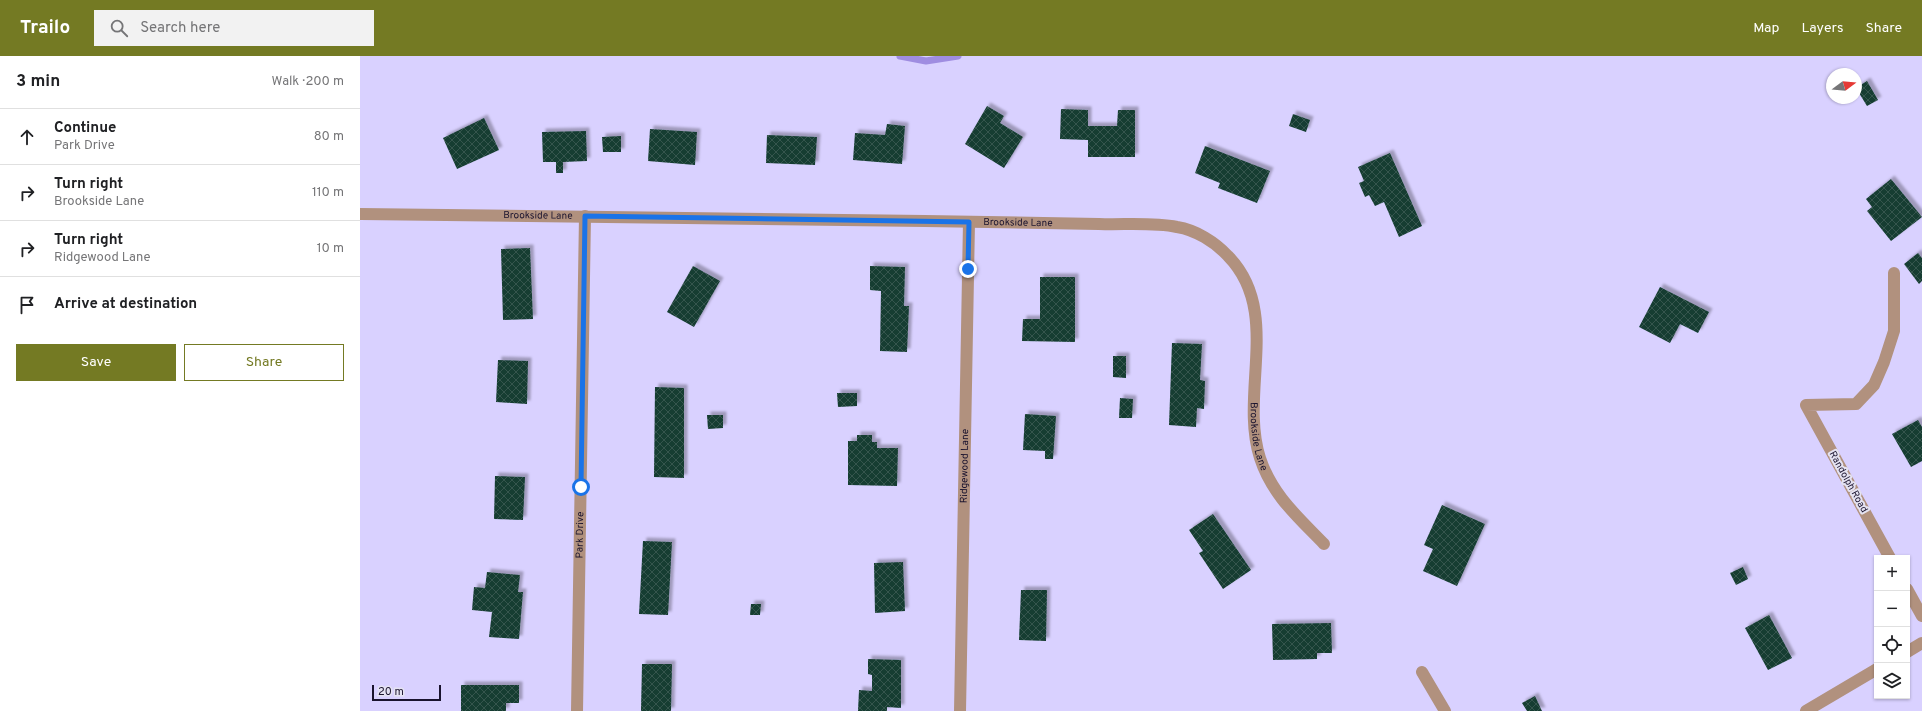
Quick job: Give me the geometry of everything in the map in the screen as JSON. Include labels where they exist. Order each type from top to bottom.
[{"type":"street","name":"Brookside Lane","points":[[360,214],[585,216],[1175,226],[1205,238],[1222,250],[1242,274],[1254,303],[1257,324],[1256,432],[1259,456],[1275,491],[1324,544]]},
{"type":"street","name":"Park Drive","points":[[578,711],[585,216]]},
{"type":"street","name":"Ridgewood Lane","points":[[960,711],[969,222]]},
{"type":"street","name":"Randolph Road","points":[[1888,555],[1806,405],[1856,404],[1874,385],[1884,362],[1894,331],[1894,273]]},
{"type":"street","points":[[1908,591],[1922,616]]},
{"type":"street","points":[[1910,650],[1922,643]]},
{"type":"street","points":[[1806,711],[1874,671]]},
{"type":"street","points":[[1422,672],[1445,711]]},
{"type":"building","points":[[1867,81],[1878,100],[1867,106],[1862,98],[1862,84]]},
{"type":"building","points":[[987,106],[1004,116],[1000,123],[1023,137],[1004,168],[965,144]]},
{"type":"building","points":[[1061,109],[1088,110],[1088,126],[1117,126],[1118,110],[1135,110],[1135,157],[1088,157],[1088,140],[1060,139]]},
{"type":"building","points":[[1293,114],[1310,120],[1306,132],[1289,126]]},
{"type":"building","points":[[484,118],[499,150],[457,169],[443,138]]},
{"type":"building","points":[[887,124],[905,126],[902,164],[853,160],[855,133],[885,135]]},
{"type":"building","points":[[650,129],[697,132],[695,165],[648,161]]},
{"type":"building","points":[[586,131],[587,161],[563,162],[563,173],[556,173],[556,162],[543,162],[542,132]]},
{"type":"building","points":[[767,135],[817,137],[815,165],[766,163]]},
{"type":"building","points":[[621,136],[621,152],[603,152],[602,137]]},
{"type":"building","points":[[1205,146],[1270,171],[1257,203],[1218,188],[1220,183],[1195,173]]},
{"type":"building","points":[[1390,153],[1422,226],[1399,237],[1384,202],[1375,206],[1369,195],[1365,197],[1359,183],[1364,181],[1358,167]]},
{"type":"building","points":[[1891,179],[1922,217],[1891,241],[1867,211],[1872,207],[1866,199]]},
{"type":"building","points":[[530,248],[533,319],[503,320],[501,249]]},
{"type":"building","points":[[1918,253],[1922,258],[1922,281],[1919,284],[1904,264]]},
{"type":"building","points":[[693,266],[720,281],[694,327],[667,312]]},
{"type":"building","points":[[870,266],[905,267],[904,306],[909,306],[907,352],[880,351],[881,291],[870,290]]},
{"type":"building","points":[[1040,277],[1075,277],[1075,342],[1022,341],[1023,319],[1040,319]]},
{"type":"building","points":[[1660,287],[1709,312],[1698,333],[1680,324],[1670,343],[1639,327]]},
{"type":"building","points":[[1172,343],[1202,344],[1200,380],[1205,381],[1204,409],[1197,408],[1196,427],[1169,425]]},
{"type":"building","points":[[1113,356],[1126,356],[1126,378],[1113,377]]},
{"type":"building","points":[[498,360],[528,361],[527,404],[496,402]]},
{"type":"building","points":[[655,387],[684,388],[684,478],[654,477]]},
{"type":"building","points":[[837,393],[857,393],[857,406],[838,407]]},
{"type":"building","points":[[1120,398],[1133,399],[1132,418],[1119,418]]},
{"type":"building","points":[[1025,414],[1056,416],[1053,459],[1045,459],[1045,451],[1023,450]]},
{"type":"building","points":[[707,415],[723,415],[723,428],[708,429]]},
{"type":"building","points":[[1918,420],[1922,427],[1922,461],[1911,467],[1892,434]]},
{"type":"building","points":[[857,435],[872,435],[872,442],[877,442],[877,448],[898,448],[897,486],[848,485],[848,441],[857,441]]},
{"type":"building","points":[[495,476],[525,477],[523,520],[494,519]]},
{"type":"building","points":[[1442,505],[1485,524],[1457,586],[1423,571],[1433,549],[1424,545]]},
{"type":"building","points":[[1213,514],[1251,570],[1223,589],[1199,553],[1203,551],[1189,530]]},
{"type":"building","points":[[643,541],[672,542],[668,615],[639,614]]},
{"type":"building","points":[[903,562],[905,611],[875,613],[874,563]]},
{"type":"building","points":[[1743,567],[1748,579],[1736,585],[1730,573]]},
{"type":"building","points":[[487,572],[520,575],[518,592],[523,592],[519,639],[489,637],[492,612],[472,610],[474,587],[485,588]]},
{"type":"building","points":[[1021,590],[1047,590],[1046,641],[1019,640]]},
{"type":"building","points":[[751,604],[761,604],[760,615],[750,615]]},
{"type":"building","points":[[1769,615],[1792,658],[1768,670],[1745,628]]},
{"type":"building","points":[[1331,623],[1332,653],[1317,653],[1317,659],[1273,660],[1272,624]]},
{"type":"building","points":[[868,659],[901,660],[901,708],[887,707],[887,711],[858,711],[859,690],[872,691],[872,675],[868,674]]},
{"type":"building","points":[[642,664],[672,664],[671,711],[641,711]]},
{"type":"building","points":[[461,685],[519,685],[519,703],[506,703],[506,711],[461,711]]},
{"type":"building","points":[[1535,696],[1542,711],[1527,711],[1522,703]]},
{"type":"waterway","points":[[900,56],[926,61],[958,56]]},
{"type":"route","points":[[581,487],[585,216],[969,222],[968,269]]}]
